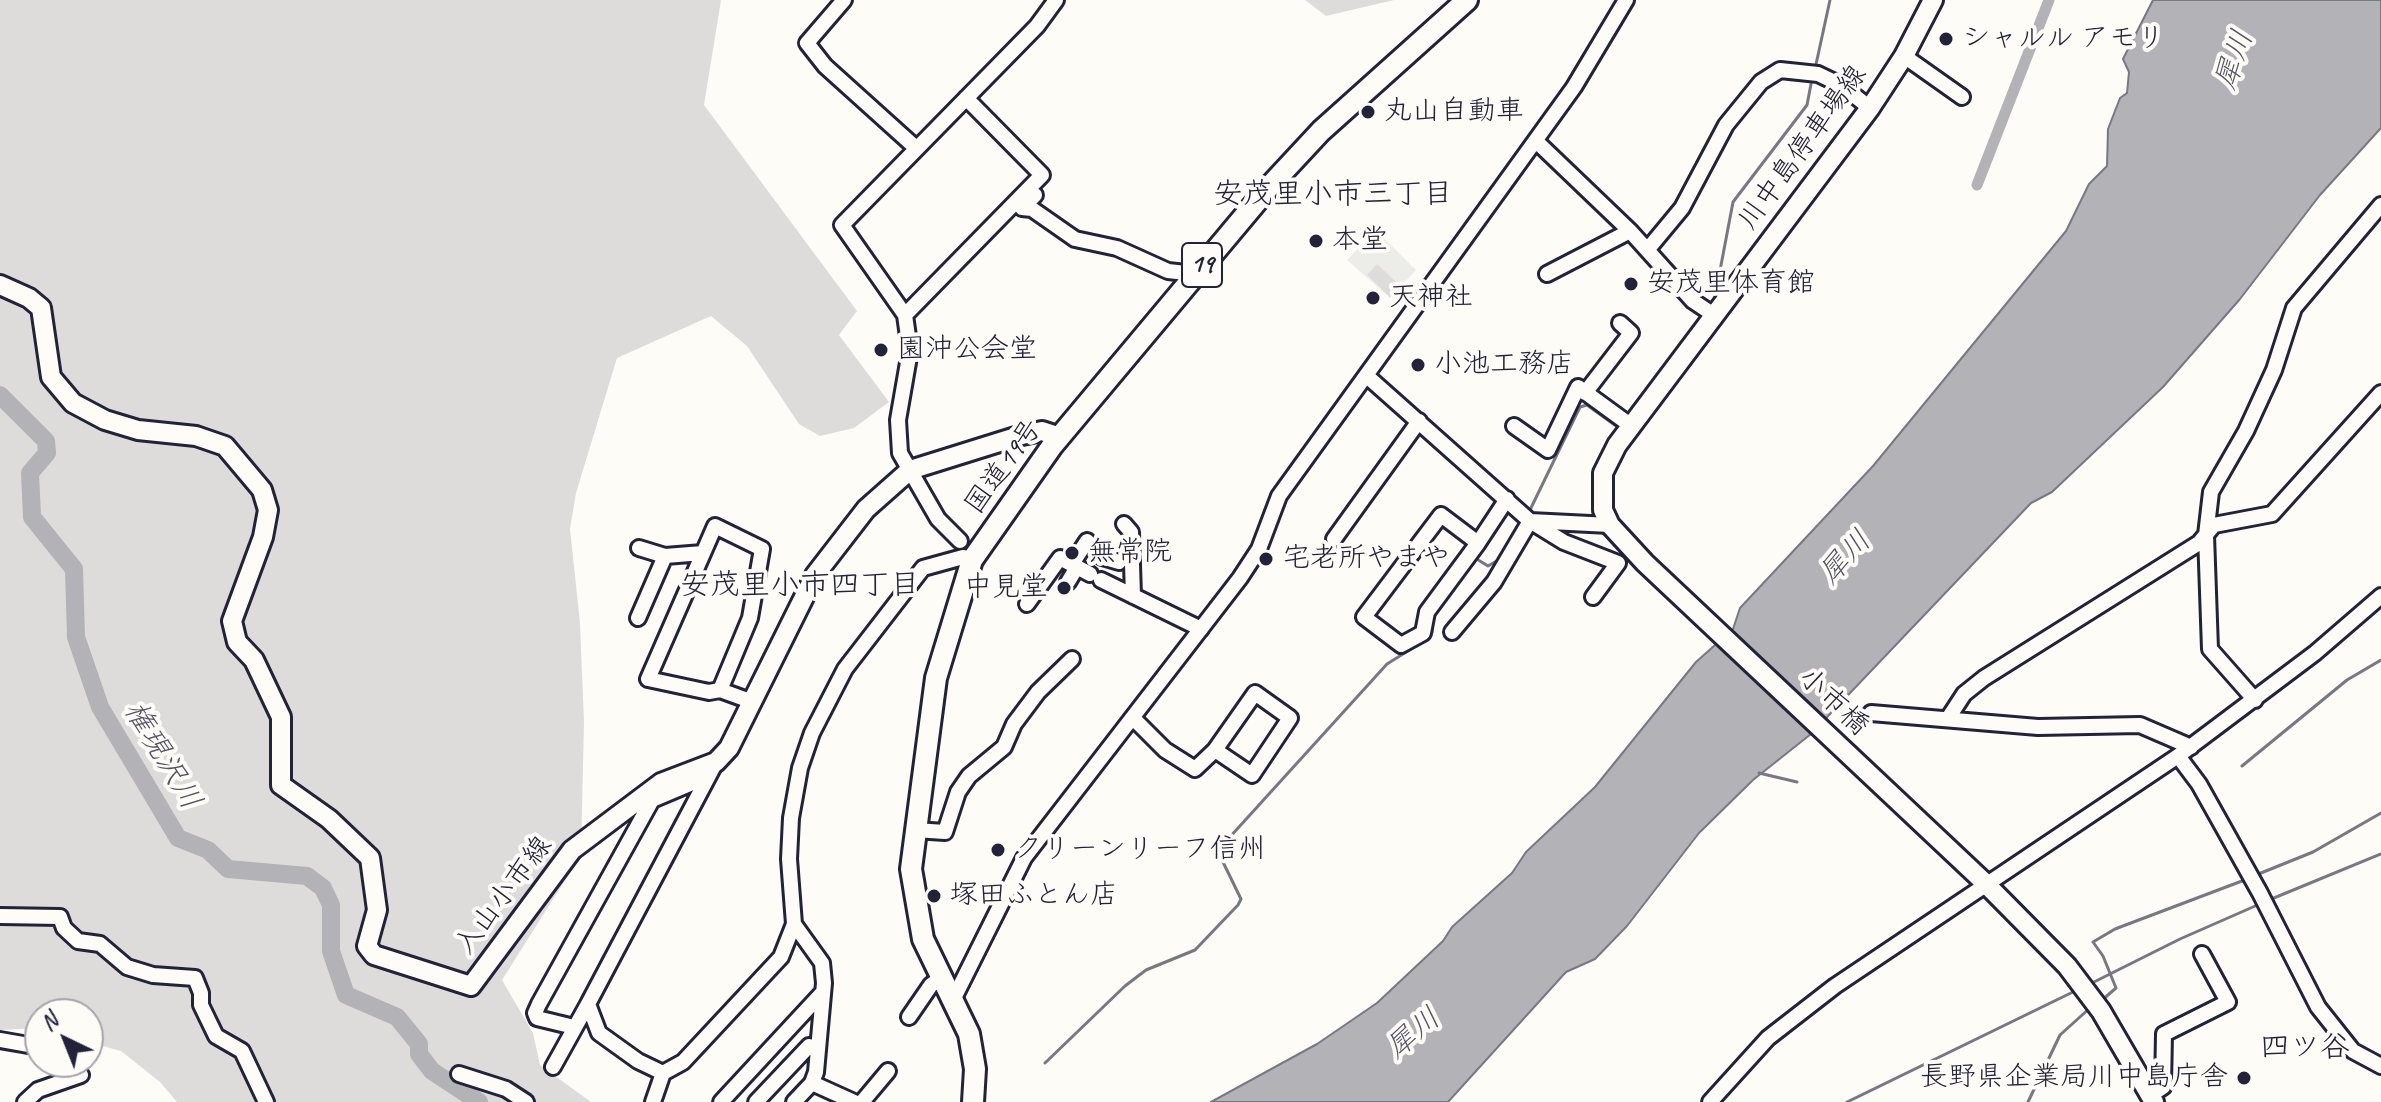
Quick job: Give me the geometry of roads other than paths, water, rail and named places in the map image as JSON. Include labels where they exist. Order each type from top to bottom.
[{"type":"highway","name":"国道19号","points":[[973,1102],[972,1046],[923,939],[914,901],[911,869],[936,678],[972,560],[1060,437],[1195,274],[1313,139],[1467,0]]},
{"type":"main road","name":"川中島停車場線","points":[[1610,525],[1603,510],[1603,473],[1630,425],[1870,108],[1904,56],[1933,0]]},
{"type":"main road","name":"入山小市線","points":[[0,285],[29,298],[41,308],[51,377],[73,403],[105,420],[138,430],[167,436],[196,436],[225,446],[262,490],[268,510],[263,537],[232,621],[237,642],[254,660],[281,717],[281,785],[346,833],[370,858],[377,910],[367,946],[374,955],[471,986],[572,850],[661,783],[712,770]]},
{"type":"main road","points":[[712,770],[729,748],[815,575],[842,536],[910,470],[1022,435],[1042,431],[1060,437]]},
{"type":"main road","name":"小市橋","points":[[1610,525],[1645,563],[1985,883]]},
{"type":"main road","points":[[1985,883],[2067,966],[2101,1011],[2152,1099]]},
{"type":"street","points":[[844,0],[807,43],[825,66],[916,148]]},
{"type":"street","points":[[960,541],[938,519],[900,453],[898,420],[910,351],[905,315],[842,225],[1037,26],[1056,0]]},
{"type":"street","points":[[953,1000],[1024,858],[1259,549],[1279,496],[1536,141],[1626,0]]},
{"type":"street","points":[[1904,56],[1962,97]]},
{"type":"street","points":[[1648,249],[1682,208],[1726,125],[1761,82],[1780,70],[1818,74],[1841,85],[1870,108]]},
{"type":"street","points":[[966,98],[1048,182],[1022,208],[1032,209],[1075,239],[1117,248],[1168,271],[1195,274]]},
{"type":"street","points":[[1536,141],[1648,249],[1693,301],[1714,315]]},
{"type":"street","points":[[905,315],[1042,175]]},
{"type":"street","points":[[2255,700],[2210,649],[2206,535],[2211,492],[2246,431],[2274,370],[2294,308],[2381,205]]},
{"type":"street","points":[[1547,274],[1630,231]]},
{"type":"street","points":[[1585,393],[1631,333],[1620,323]]},
{"type":"street","points":[[1368,377],[1530,521],[1564,542],[1618,563],[1593,597]]},
{"type":"street","points":[[1514,426],[1548,450],[1578,387],[1630,425]]},
{"type":"street","points":[[1949,717],[1964,694],[1984,678],[2176,558],[2214,525],[2272,514],[2381,393]]},
{"type":"street","points":[[1334,539],[1419,421]]},
{"type":"street","points":[[1478,543],[1441,515],[1364,617],[1401,645],[1414,640],[1427,625],[1427,612],[1478,543],[1507,499]]},
{"type":"street","points":[[1530,521],[1610,525]]},
{"type":"street","points":[[1452,632],[1494,582],[1530,521]]},
{"type":"street","points":[[1124,524],[1131,532],[1133,596]]},
{"type":"street","points":[[720,690],[750,618],[762,549],[715,526],[648,679],[709,692],[720,690],[753,702]]},
{"type":"street","points":[[1085,571],[1087,541],[1102,557],[1119,562]]},
{"type":"street","points":[[639,548],[665,556],[703,553]]},
{"type":"street","points":[[638,618],[665,556]]},
{"type":"street","points":[[653,1102],[663,1073],[683,1062],[781,957],[794,924],[789,872],[791,818],[800,768],[812,733],[845,669],[923,568],[963,557],[972,560]]},
{"type":"street","points":[[1027,604],[1060,558],[1201,629]]},
{"type":"street","points":[[1068,582],[1085,571]]},
{"type":"street","points":[[1710,1102],[1768,1038],[1812,1003],[2184,751],[2255,700],[2381,596]]},
{"type":"street","points":[[2362,612],[2381,615]]},
{"type":"street","points":[[915,830],[945,832],[958,792],[969,776],[1004,747],[1014,724],[1038,692],[1072,659]]},
{"type":"street","points":[[1133,718],[1165,750],[1195,769],[1215,750],[1255,693],[1290,718],[1252,775],[1215,750]]},
{"type":"street","points":[[1871,713],[1949,717],[2038,727],[2140,725],[2184,751],[2311,995],[2336,1033],[2353,1051],[2381,1066]]},
{"type":"street","points":[[553,1067],[712,770]]},
{"type":"street","points":[[574,1027],[537,1018],[535,1013],[539,1004],[652,800],[712,770]]},
{"type":"street","points":[[0,916],[60,917],[64,928],[78,941],[100,944],[127,967],[153,975],[195,978],[201,993],[201,1005],[216,1036],[242,1051],[266,1102]]},
{"type":"street","points":[[794,924],[822,963],[823,992],[813,1051],[812,1083],[794,1102]]},
{"type":"street","points":[[2152,1099],[2163,1087],[2164,1034],[2228,1002],[2202,954]]},
{"type":"street","points":[[909,1017],[931,985],[941,978]]},
{"type":"street","points":[[721,1102],[823,992]]},
{"type":"street","points":[[588,1004],[599,1033],[638,1061],[663,1073]]},
{"type":"street","points":[[793,1025],[813,1051]]},
{"type":"street","points":[[0,1040],[24,1044]]},
{"type":"street","points":[[756,1102],[813,1051]]},
{"type":"street","points":[[862,1102],[888,1071]]},
{"type":"street","points":[[459,1074],[506,1089],[526,1102]]},
{"type":"street","points":[[25,1102],[38,1090],[72,1078]]},
{"type":"street","points":[[812,1083],[854,1102]]},
{"type":"water","name":"犀川","points":[[2153,0],[2381,0],[2381,128],[2320,195],[2240,299],[2163,387],[2052,492],[2031,503],[1811,734],[1753,780],[1699,833],[1627,926],[1595,959],[1566,972],[1448,1102],[1211,1102],[1317,1044],[1377,1003],[1443,941],[1452,927],[1512,873],[1526,852],[1595,787],[1696,662],[1733,629],[1740,608],[1873,466],[2066,231],[2089,184],[2107,166],[2108,129],[2120,98],[2127,93],[2129,72],[2123,59]]},
{"type":"waterway","points":[[1815,69],[1830,0]]},
{"type":"waterway","points":[[1977,185],[2049,0]]},
{"type":"waterway","points":[[1715,297],[1733,202],[1807,105],[1811,84]]},
{"type":"waterway","name":"権現沢川","points":[[0,395],[46,441],[47,453],[30,473],[32,517],[74,569],[76,637],[100,707],[178,838],[208,850],[228,869],[307,876],[323,888],[331,905],[331,951],[346,995],[397,1017],[419,1044],[419,1054],[432,1071],[479,1102]]},
{"type":"waterway","points":[[1529,512],[1580,407],[1587,405],[1616,426]]},
{"type":"waterway","points":[[1473,562],[1475,558],[1488,566],[1500,559]]},
{"type":"waterway","points":[[1045,1063],[1125,986],[1146,970],[1195,950],[1238,905],[1241,899],[1221,858],[1229,838],[1387,664],[1427,639],[1432,632],[1432,623]]},
{"type":"waterway","points":[[2242,766],[2347,680],[2381,660]]},
{"type":"waterway","points":[[1759,773],[1797,782]]},
{"type":"waterway","points":[[2256,875],[2313,852],[2381,813]]},
{"type":"waterway","points":[[2269,900],[2381,854]]},
{"type":"waterway","points":[[2101,1001],[2116,988],[2103,956],[2093,942],[2115,929],[2242,881]]},
{"type":"waterway","points":[[2088,985],[2262,903]]},
{"type":"waterway","points":[[1847,1102],[2077,990]]},
{"type":"waterway","points":[[2028,1102],[2060,1035],[2091,1007]]},
{"type":"place","name":"シャルル アモリ","points":[[1946,39]]},
{"type":"place","name":"丸山自動車","points":[[1368,112]]},
{"type":"place","name":"本堂","points":[[1316,241]]},
{"type":"place","name":"安茂里体育館","points":[[1631,284]]},
{"type":"place","name":"天神社","points":[[1373,298]]},
{"type":"place","name":"園沖公会堂","points":[[881,350]]},
{"type":"place","name":"小池工務店","points":[[1418,365]]},
{"type":"place","name":"無常院","points":[[1072,553]]},
{"type":"place","name":"宅老所やまや","points":[[1266,559]]},
{"type":"place","name":"中見堂","points":[[1064,588]]},
{"type":"place","name":"クリーンリーフ信州","points":[[998,850]]},
{"type":"place","name":"塚田ふとん店","points":[[934,896]]},
{"type":"place","name":"長野県企業局川中島庁舎","points":[[2244,1078]]},
{"type":"district","name":"安茂里小市三丁目","points":[[1333,195]]},
{"type":"district","name":"安茂里小市四丁目","points":[[800,586]]},
{"type":"district","name":"四ツ谷","points":[[2305,1048]]}]
